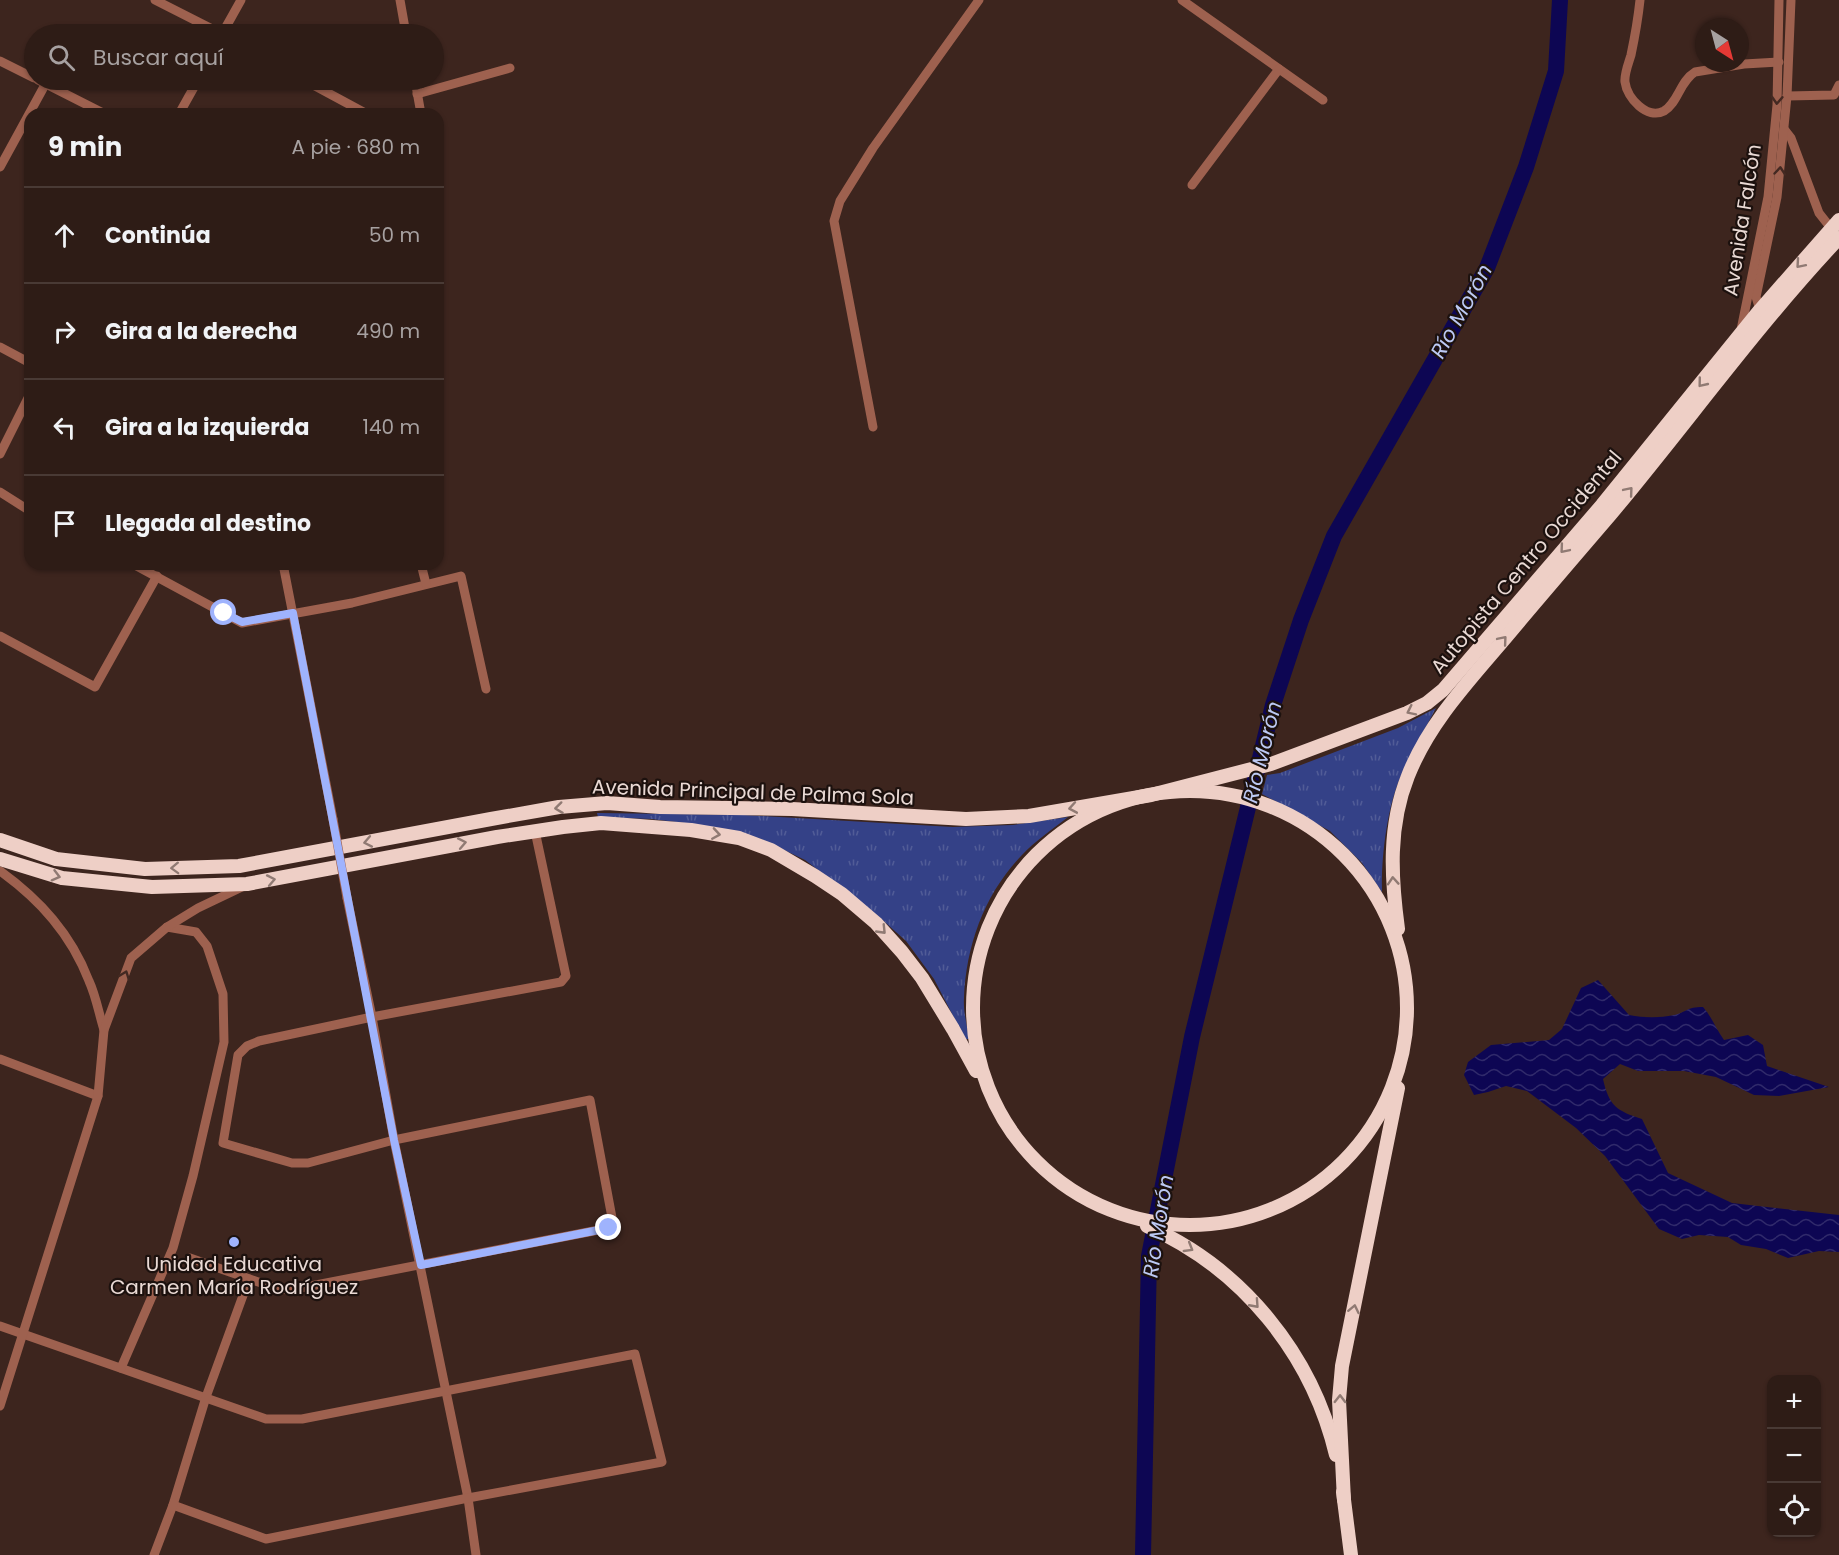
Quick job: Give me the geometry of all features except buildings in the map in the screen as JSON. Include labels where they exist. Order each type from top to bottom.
[{"type":"highway","name":"Autopista Centro Occidental","points":[[1402,960],[1392,877],[1393,834],[1400,798],[1423,744],[1465,684],[1652,464],[1762,317],[1837,231]]},
{"type":"highway","name":"Autopista Centro Occidental","points":[[1151,795],[1305,753],[1407,714],[1427,703],[1443,690],[1602,505],[1739,337],[1762,317]]},
{"type":"highway","points":[[1344,1500],[1327,1425],[1310,1384],[1283,1339],[1261,1310],[1225,1274],[1166,1230],[1091,1203],[1048,1174],[1012,1136],[994,1106],[977,1056],[972,1004],[980,952],[992,920],[1019,874],[1056,838],[1070,827],[1101,810],[1118,804],[1151,795],[1186,791],[1228,794],[1258,802],[1303,822],[1332,843],[1367,881],[1385,911],[1398,944],[1406,978],[1407,1012],[1399,1087],[1342,1366],[1339,1400],[1344,1500],[1351,1555]]},
{"type":"highway","name":"Avenida Principal de Palma Sola","points":[[0,840],[56,859],[145,869],[239,866],[559,807],[607,803],[660,807],[792,809],[966,819],[1029,816],[1151,795]]},
{"type":"highway","name":"Avenida Principal de Palma Sola","points":[[0,859],[62,878],[152,887],[247,884],[535,831],[601,823],[691,830],[739,838],[771,850],[799,866],[858,907],[902,952],[934,997],[994,1106]]},
{"type":"highway","points":[[1166,1230],[1245,1218],[1286,1203],[1323,1179],[1349,1155],[1375,1120],[1394,1081],[1404,1047]]},
{"type":"street","points":[[155,0],[202,24]]},
{"type":"street","points":[[228,24],[241,0]]},
{"type":"street","points":[[400,0],[404,24]]},
{"type":"street","points":[[873,427],[834,221],[840,201],[863,163],[979,0]]},
{"type":"street","points":[[1182,0],[1323,100]]},
{"type":"street","points":[[1640,0],[1625,82],[1642,109],[1651,113],[1661,112],[1668,108],[1688,76],[1695,72],[1744,64],[1779,62]]},
{"type":"street","name":"Avenida Falcón","points":[[1739,337],[1768,196],[1779,62],[1779,0]]},
{"type":"street","name":"Avenida Falcón","points":[[1762,317],[1756,297],[1777,197],[1787,96],[1791,0]]},
{"type":"street","points":[[0,61],[24,73]]},
{"type":"street","points":[[444,86],[510,68]]},
{"type":"street","points":[[1192,185],[1279,69]]},
{"type":"street","points":[[1787,96],[1834,95],[1839,85]]},
{"type":"street","points":[[26,108],[35,90]]},
{"type":"street","points":[[58,90],[93,108]]},
{"type":"street","points":[[182,108],[192,90]]},
{"type":"street","points":[[323,90],[356,108]]},
{"type":"street","points":[[416,90],[420,108]]},
{"type":"street","points":[[417,94],[431,90]]},
{"type":"street","points":[[0,167],[24,113]]},
{"type":"street","points":[[1784,129],[1791,138],[1819,213],[1837,231]]},
{"type":"street","points":[[0,347],[24,360]]},
{"type":"street","points":[[0,454],[24,406]]},
{"type":"street","points":[[0,492],[24,507]]},
{"type":"street","points":[[145,570],[242,622],[352,603],[461,576],[486,689]]},
{"type":"street","points":[[284,570],[394,1140],[468,1498],[476,1555]]},
{"type":"street","points":[[422,570],[426,584]]},
{"type":"street","points":[[0,636],[95,687],[157,576]]},
{"type":"street","points":[[190,1257],[278,1289],[290,1290],[609,1228],[614,1222],[590,1100],[394,1140],[308,1163],[292,1162],[223,1143],[238,1055],[247,1046],[259,1041],[372,1017],[561,982],[566,976],[535,831]]},
{"type":"street","points":[[0,871],[40,903],[75,949],[90,982],[104,1030]]},
{"type":"street","points":[[0,1406],[98,1096],[104,1030],[132,958],[167,927],[198,908],[247,884]]},
{"type":"street","points":[[121,1368],[173,1248],[193,1176],[224,1042],[223,994],[207,946],[196,932],[167,927]]},
{"type":"street","points":[[0,1059],[98,1096]]},
{"type":"street","points":[[154,1555],[206,1397],[249,1279]]},
{"type":"street","points":[[0,1326],[266,1419],[302,1419],[635,1354],[662,1461],[266,1539],[172,1505]]},
{"type":"green space","points":[[1436,708],[1395,790],[1386,834],[1382,892],[1362,863],[1330,831],[1262,794],[1267,775],[1280,773],[1398,728]]},
{"type":"green space","points":[[597,813],[744,815],[953,827],[1013,825],[1068,817],[1022,855],[1009,870],[988,903],[973,939],[969,959],[964,1003],[969,1039],[965,1039],[934,979],[906,941],[878,916],[805,860],[761,839],[693,824],[651,819],[598,817]]},
{"type":"water","points":[[1598,980],[1629,1015],[1663,1017],[1703,1007],[1724,1040],[1748,1035],[1763,1045],[1767,1066],[1829,1087],[1779,1096],[1754,1095],[1716,1077],[1684,1071],[1638,1071],[1620,1064],[1603,1079],[1608,1096],[1615,1106],[1642,1119],[1668,1173],[1732,1203],[1839,1215],[1839,1252],[1819,1251],[1788,1258],[1766,1249],[1741,1245],[1728,1237],[1699,1235],[1682,1239],[1659,1229],[1605,1156],[1576,1128],[1527,1091],[1506,1086],[1474,1095],[1464,1075],[1468,1062],[1491,1045],[1549,1040],[1562,1029],[1581,988]]},
{"type":"waterway","name":"Río Morón","points":[[1143,1555],[1149,1256],[1192,1037],[1273,705],[1301,620],[1334,536],[1487,268],[1526,167],[1556,71],[1560,0]]},
{"type":"place","name":"Unidad Educativa Carmen María Rodríguez","points":[[234,1242]]},
{"type":"route","points":[[224,613],[242,622],[293,613],[394,1140],[421,1265],[609,1228]]}]
